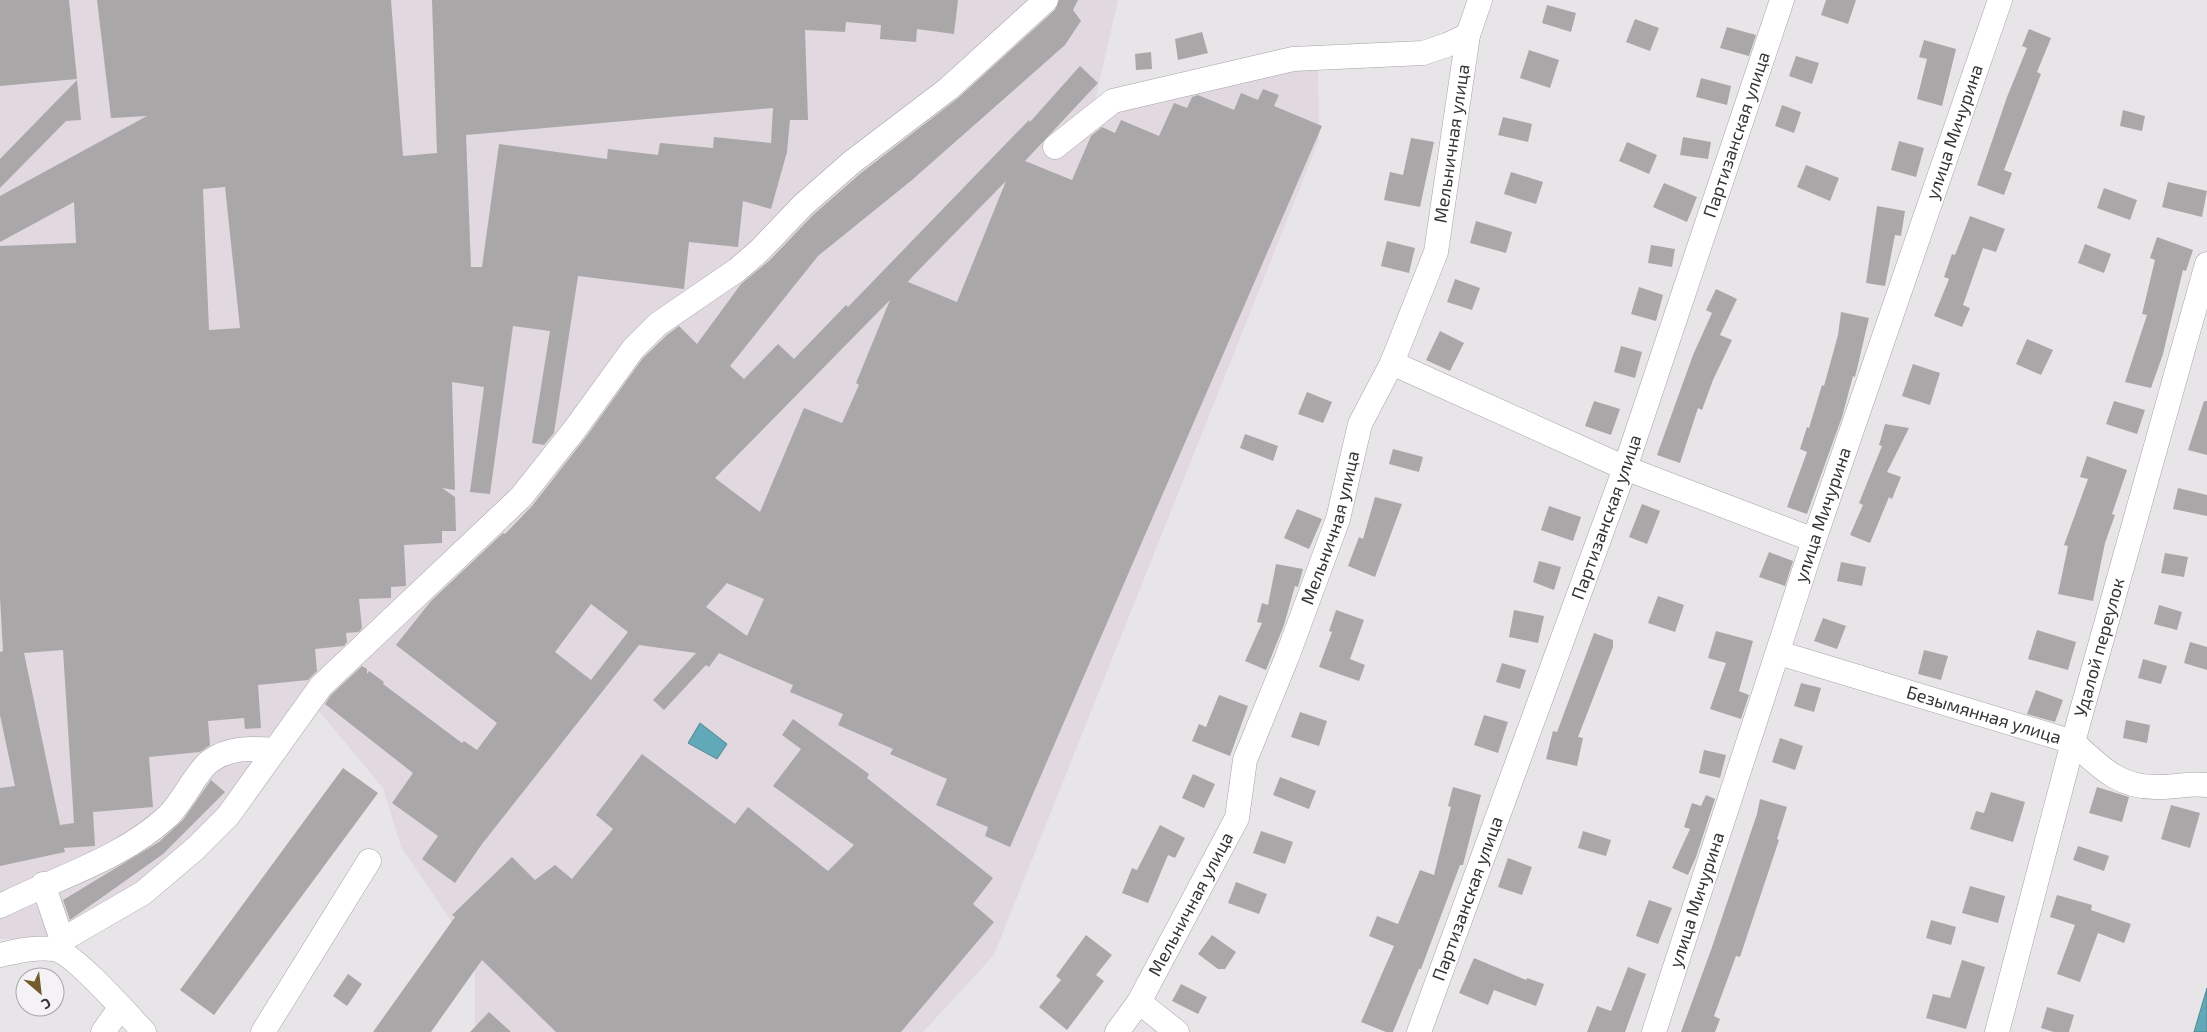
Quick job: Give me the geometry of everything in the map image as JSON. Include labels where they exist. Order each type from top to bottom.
[{"type":"street","points":[[0,955],[26,949],[59,945],[143,892],[196,848],[228,816],[321,686],[521,497],[575,430],[633,348],[658,324],[737,270],[845,168],[948,89],[1046,0]]},
{"type":"street","name":"Мельничная улица","points":[[1117,1032],[1139,1002],[1237,818],[1245,760],[1287,657],[1338,519],[1360,424],[1392,363],[1436,252],[1468,35],[1480,0]]},
{"type":"street","name":"Партизанская улица","points":[[1419,1032],[1625,468],[1782,0]]},
{"type":"street","name":"улица Мичурина","points":[[1654,1032],[1779,653],[1814,540],[2000,0]]},
{"type":"street","points":[[1055,147],[1113,101],[1293,59],[1422,53],[1447,45],[1468,35]]},
{"type":"street","name":"Удалой переулок","points":[[1998,1032],[2073,742],[2207,264]]},
{"type":"street","points":[[1392,363],[1625,468],[1814,540]]},
{"type":"street","name":"Безымянная улица","points":[[1779,653],[2073,742],[2109,775],[2136,786],[2162,788],[2178,784],[2207,785]]},
{"type":"street","points":[[0,906],[43,884],[120,852],[168,816],[209,762],[234,750],[251,748],[275,750]]},
{"type":"street","points":[[263,1032],[369,861]]},
{"type":"street","points":[[43,884],[59,945],[144,1032]]},
{"type":"street","points":[[1139,1002],[1177,1032]]},
{"type":"street","points":[[103,1032],[121,1007]]},
{"type":"shaded area","points":[[0,0],[1118,0],[1092,114],[1318,58],[1319,140],[994,955],[923,1032],[480,1032],[475,1027],[475,956],[401,847],[383,788],[309,699],[215,827],[54,940],[0,939]]},
{"type":"water","points":[[700,723],[727,744],[717,759],[688,743]]},
{"type":"water","points":[[2207,988],[2207,1032],[2194,1032]]},
{"type":"building","points":[[0,0],[69,0],[77,79],[0,86]]},
{"type":"building","points":[[97,0],[391,0],[403,156],[437,153],[432,0],[958,0],[954,34],[917,29],[916,42],[880,39],[881,25],[846,22],[845,32],[805,30],[808,120],[790,120],[787,152],[771,209],[743,201],[738,247],[689,242],[684,289],[578,276],[554,433],[544,445],[532,443],[550,331],[513,326],[490,494],[470,492],[484,387],[452,382],[455,490],[442,488],[455,497],[456,531],[442,531],[442,543],[404,545],[406,586],[391,587],[391,598],[359,599],[362,628],[359,632],[346,633],[347,642],[344,646],[315,649],[317,671],[308,680],[258,685],[261,728],[245,729],[244,718],[208,721],[210,745],[200,752],[149,757],[153,807],[93,812],[95,846],[64,848],[65,852],[0,866],[0,788],[15,786],[0,715],[0,652],[3,651],[0,597],[0,246],[76,243],[74,202],[0,242],[0,196],[147,116],[111,118]],"holes":[[[773,108],[771,143],[714,137],[713,148],[660,143],[658,155],[608,149],[607,159],[499,144],[482,267],[471,267],[466,135]],[[225,187],[240,328],[209,330],[203,189]],[[63,650],[74,823],[60,825],[24,653]]]},
{"type":"building","points":[[1059,0],[1078,0],[1073,10],[1081,21],[1065,45],[912,180],[818,256],[730,366],[744,379],[778,344],[794,359],[846,305],[848,307],[1029,120],[1030,122],[1080,66],[1098,83],[1025,161],[1072,180],[1091,136],[1102,127],[1115,133],[1121,120],[1159,136],[1174,103],[1187,108],[1192,97],[1198,95],[1234,110],[1241,93],[1258,100],[1263,89],[1279,95],[1274,106],[1322,126],[1010,847],[985,836],[988,827],[936,805],[947,779],[890,754],[893,749],[838,725],[843,714],[790,692],[793,685],[719,653],[709,667],[706,665],[664,710],[653,700],[696,653],[639,645],[482,844],[455,883],[422,859],[438,836],[392,803],[413,773],[325,704],[331,695],[362,666],[367,669],[367,674],[369,671],[384,682],[383,684],[462,743],[464,741],[477,750],[497,723],[396,645],[431,601],[503,533],[505,534],[532,506],[586,437],[643,358],[679,326],[697,344],[741,284],[770,260],[813,215],[861,173],[957,99],[1055,10]],"holes":[[[1006,181],[957,302],[908,282]],[[890,300],[856,383],[859,385],[842,423],[804,408],[760,512],[715,478]],[[727,583],[764,599],[747,636],[706,607]],[[591,604],[628,632],[591,680],[555,652]]]},
{"type":"building","points":[[1826,0],[1856,0],[1848,24],[1821,15]]},
{"type":"building","points":[[1547,5],[1576,13],[1571,32],[1542,23]]},
{"type":"building","points":[[1635,19],[1659,28],[1650,51],[1626,42]]},
{"type":"building","points":[[1727,27],[1756,35],[1749,56],[1720,48]]},
{"type":"building","points":[[2029,29],[2051,38],[2037,72],[2041,74],[2004,170],[2012,173],[2004,195],[1977,185],[2007,97],[2027,48],[2022,46]]},
{"type":"building","points":[[1202,32],[1208,53],[1178,60],[1175,39]]},
{"type":"building","points":[[1924,40],[1956,49],[1942,106],[1917,99],[1927,59],[1919,57]]},
{"type":"building","points":[[1529,50],[1559,60],[1550,88],[1520,78]]},
{"type":"building","points":[[1151,52],[1152,69],[1136,70],[1135,54]]},
{"type":"building","points":[[1796,56],[1819,63],[1812,84],[1789,76]]},
{"type":"building","points":[[1701,78],[1731,86],[1727,105],[1696,97]]},
{"type":"building","points":[[77,80],[81,120],[66,121],[0,188],[0,159]]},
{"type":"building","points":[[1782,105],[1801,112],[1794,133],[1775,126]]},
{"type":"building","points":[[2123,110],[2145,116],[2142,131],[2120,126]]},
{"type":"building","points":[[1503,117],[1532,124],[1528,142],[1498,135]]},
{"type":"building","points":[[1683,137],[1711,142],[1708,159],[1680,155]]},
{"type":"building","points":[[1411,138],[1434,142],[1420,207],[1384,200],[1390,172],[1403,175]]},
{"type":"building","points":[[1899,141],[1924,148],[1916,177],[1891,170]]},
{"type":"building","points":[[1627,142],[1657,155],[1649,174],[1619,161]]},
{"type":"building","points":[[1806,165],[1839,178],[1830,201],[1797,187]]},
{"type":"building","points":[[1511,172],[1543,182],[1536,204],[1504,194]]},
{"type":"building","points":[[2168,182],[2207,191],[2202,217],[2162,207]]},
{"type":"building","points":[[1664,183],[1697,197],[1687,222],[1653,207]]},
{"type":"building","points":[[2104,188],[2137,200],[2130,220],[2097,208]]},
{"type":"building","points":[[1877,206],[1905,211],[1901,236],[1895,235],[1885,286],[1866,283]]},
{"type":"building","points":[[1970,216],[2005,229],[1996,252],[1983,248],[1963,305],[1970,308],[1962,327],[1934,316],[1949,279],[1944,277],[1952,254],[1955,255]]},
{"type":"building","points":[[1476,221],[1512,232],[1506,253],[1470,243]]},
{"type":"building","points":[[2157,237],[2193,250],[2186,271],[2183,270],[2163,354],[2151,388],[2125,382],[2147,315],[2142,314],[2155,260],[2150,258]]},
{"type":"building","points":[[1387,241],[1415,248],[1409,273],[1381,266]]},
{"type":"building","points":[[2085,244],[2111,254],[2104,273],[2078,263]]},
{"type":"building","points":[[1651,245],[1675,249],[1672,267],[1648,263]]},
{"type":"building","points":[[1455,279],[1480,288],[1472,310],[1447,302]]},
{"type":"building","points":[[1639,287],[1663,295],[1656,321],[1631,314]]},
{"type":"building","points":[[1716,289],[1737,299],[1720,335],[1732,340],[1713,380],[1702,410],[1698,408],[1680,463],[1657,455],[1693,355],[1712,313],[1706,310]]},
{"type":"building","points":[[1841,312],[1869,318],[1855,377],[1853,376],[1842,417],[1807,514],[1787,507],[1807,452],[1800,449],[1807,427],[1809,428],[1822,385],[1824,386],[1838,335]]},
{"type":"building","points":[[1440,331],[1464,343],[1450,371],[1426,360]]},
{"type":"building","points":[[2027,339],[2053,350],[2041,375],[2016,364]]},
{"type":"building","points":[[1621,346],[1642,352],[1635,378],[1614,372]]},
{"type":"building","points":[[1913,364],[1940,373],[1930,405],[1902,396]]},
{"type":"building","points":[[1307,392],[1332,402],[1323,423],[1298,414]]},
{"type":"building","points":[[1594,401],[1620,409],[1611,435],[1585,426]]},
{"type":"building","points":[[2114,401],[2145,410],[2137,434],[2106,424]]},
{"type":"building","points":[[2204,401],[2207,401],[2207,455],[2188,450]]},
{"type":"building","points":[[1885,424],[1909,428],[1887,472],[1901,477],[1892,499],[1889,497],[1870,543],[1850,535],[1863,505],[1859,503],[1882,446],[1879,445]]},
{"type":"building","points":[[1245,434],[1278,446],[1273,461],[1240,448]]},
{"type":"building","points":[[1393,449],[1423,457],[1419,472],[1389,464]]},
{"type":"building","points":[[2087,456],[2127,470],[2112,514],[2115,515],[2105,543],[2093,601],[2058,594],[2068,546],[2064,545],[2088,479],[2080,477]]},
{"type":"building","points":[[2178,488],[2207,495],[2207,516],[2173,509]]},
{"type":"building","points":[[1375,497],[1402,504],[1375,577],[1348,566],[1359,537],[1363,539]]},
{"type":"building","points":[[1642,504],[1660,511],[1647,544],[1629,537]]},
{"type":"building","points":[[1549,506],[1581,517],[1573,541],[1541,530]]},
{"type":"building","points":[[1297,509],[1322,519],[1309,549],[1284,538]]},
{"type":"building","points":[[1769,552],[1793,561],[1785,586],[1759,577]]},
{"type":"building","points":[[2165,553],[2188,557],[2184,577],[2161,573]]},
{"type":"building","points":[[1539,561],[1561,567],[1554,590],[1533,582]]},
{"type":"building","points":[[1841,562],[1866,567],[1862,586],[1837,581]]},
{"type":"building","points":[[1276,564],[1303,569],[1298,587],[1295,586],[1284,625],[1266,670],[1245,661],[1262,623],[1257,622],[1262,603],[1268,605]]},
{"type":"building","points":[[1658,596],[1684,605],[1675,632],[1648,623]]},
{"type":"building","points":[[2159,605],[2182,612],[2177,630],[2154,624]]},
{"type":"building","points":[[1336,610],[1364,620],[1350,659],[1365,665],[1359,681],[1319,667],[1332,632],[1329,631]]},
{"type":"building","points":[[1514,610],[1544,616],[1538,643],[1509,637]]},
{"type":"building","points":[[1823,618],[1846,626],[1837,649],[1814,641]]},
{"type":"building","points":[[2037,630],[2076,642],[2068,670],[2028,659]]},
{"type":"building","points":[[1716,631],[1753,641],[1739,691],[1749,695],[1741,719],[1710,709],[1726,663],[1708,658]]},
{"type":"building","points":[[1594,633],[1613,640],[1613,647],[1578,737],[1583,738],[1577,766],[1546,759],[1553,731],[1557,732]]},
{"type":"building","points":[[2190,642],[2207,647],[2207,670],[2184,663]]},
{"type":"building","points":[[1924,650],[1948,656],[1941,680],[1918,674]]},
{"type":"building","points":[[2143,659],[2167,666],[2161,684],[2138,678]]},
{"type":"building","points":[[1502,663],[1526,670],[1520,689],[1496,682]]},
{"type":"building","points":[[1801,683],[1821,688],[1814,712],[1794,706]]},
{"type":"building","points":[[2036,690],[2063,700],[2055,722],[2027,714]]},
{"type":"building","points":[[1219,695],[1248,706],[1230,756],[1192,741],[1199,724],[1206,727]]},
{"type":"building","points":[[1300,712],[1327,721],[1319,746],[1291,737]]},
{"type":"building","points":[[1484,715],[1508,722],[1498,753],[1474,745]]},
{"type":"building","points":[[793,719],[869,774],[867,778],[993,878],[973,904],[994,922],[901,1032],[556,1032],[482,960],[431,1032],[373,1032],[455,917],[452,915],[512,857],[535,880],[555,865],[572,879],[613,829],[596,815],[642,754],[735,824],[748,807],[828,871],[854,845],[773,786],[801,749],[782,735]]},
{"type":"building","points":[[2126,720],[2150,725],[2147,743],[2123,738]]},
{"type":"building","points":[[1780,738],[1803,746],[1795,770],[1772,762]]},
{"type":"building","points":[[1704,750],[1726,755],[1720,778],[1699,773]]},
{"type":"building","points":[[343,768],[378,793],[214,1015],[180,990]]},
{"type":"building","points":[[1193,774],[1215,784],[1204,808],[1182,798]]},
{"type":"building","points":[[1280,777],[1316,791],[1309,809],[1273,795]]},
{"type":"building","points":[[211,780],[225,792],[163,854],[70,920],[63,900],[159,842],[183,820]]},
{"type":"building","points":[[1453,787],[1481,795],[1463,865],[1460,865],[1421,969],[1419,969],[1393,1032],[1386,1032],[1361,1022],[1394,946],[1369,936],[1377,916],[1398,924],[1420,870],[1434,875],[1451,807],[1448,806]]},
{"type":"building","points":[[2097,787],[2129,797],[2122,822],[2089,813]]},
{"type":"building","points":[[1991,792],[2025,802],[2013,842],[1970,829],[1976,811],[1984,813]]},
{"type":"building","points":[[1706,795],[1715,799],[1696,857],[1688,875],[1672,868],[1690,829],[1684,827],[1692,803],[1701,806]]},
{"type":"building","points":[[1760,799],[1787,807],[1777,839],[1779,840],[1740,957],[1736,956],[1714,1016],[1720,1019],[1715,1032],[1681,1032],[1711,950],[1757,814]]},
{"type":"building","points":[[2171,805],[2200,813],[2190,848],[2161,839]]},
{"type":"building","points":[[1160,825],[1185,838],[1175,858],[1168,855],[1148,903],[1122,893],[1132,868],[1137,870]]},
{"type":"building","points":[[1261,831],[1293,842],[1285,864],[1253,853]]},
{"type":"building","points":[[1583,831],[1611,840],[1606,856],[1578,848]]},
{"type":"building","points":[[2078,846],[2109,856],[2104,871],[2073,860]]},
{"type":"building","points":[[1508,858],[1532,867],[1522,895],[1498,887]]},
{"type":"building","points":[[1236,882],[1267,894],[1259,914],[1228,903]]},
{"type":"building","points":[[1970,886],[2005,896],[1998,923],[1962,913]]},
{"type":"building","points":[[2057,895],[2092,905],[2091,910],[2131,924],[2124,943],[2098,933],[2080,982],[2057,974],[2075,925],[2050,917]]},
{"type":"building","points":[[1649,900],[1672,908],[1658,944],[1636,936]]},
{"type":"building","points":[[1931,920],[1956,927],[1951,945],[1926,938]]},
{"type":"building","points":[[1086,935],[1112,955],[1096,975],[1104,981],[1067,1030],[1039,1007],[1061,980],[1056,976]]},
{"type":"building","points":[[1212,935],[1236,952],[1225,969],[1218,969],[1198,954]]},
{"type":"building","points":[[1474,958],[1526,980],[1527,978],[1544,984],[1536,1006],[1494,990],[1488,1005],[1459,993]]},
{"type":"building","points":[[1962,960],[1985,967],[1966,1029],[1926,1018],[1933,994],[1950,998]]},
{"type":"building","points":[[1628,967],[1646,974],[1625,1032],[1587,1032],[1597,1006],[1611,1011]]},
{"type":"building","points":[[348,974],[362,984],[347,1006],[333,996]]},
{"type":"building","points":[[1181,984],[1207,997],[1198,1014],[1172,1001]]},
{"type":"building","points":[[2047,1007],[2074,1015],[2069,1032],[2054,1032],[2041,1028]]},
{"type":"building","points":[[489,1012],[511,1032],[470,1032]]}]
